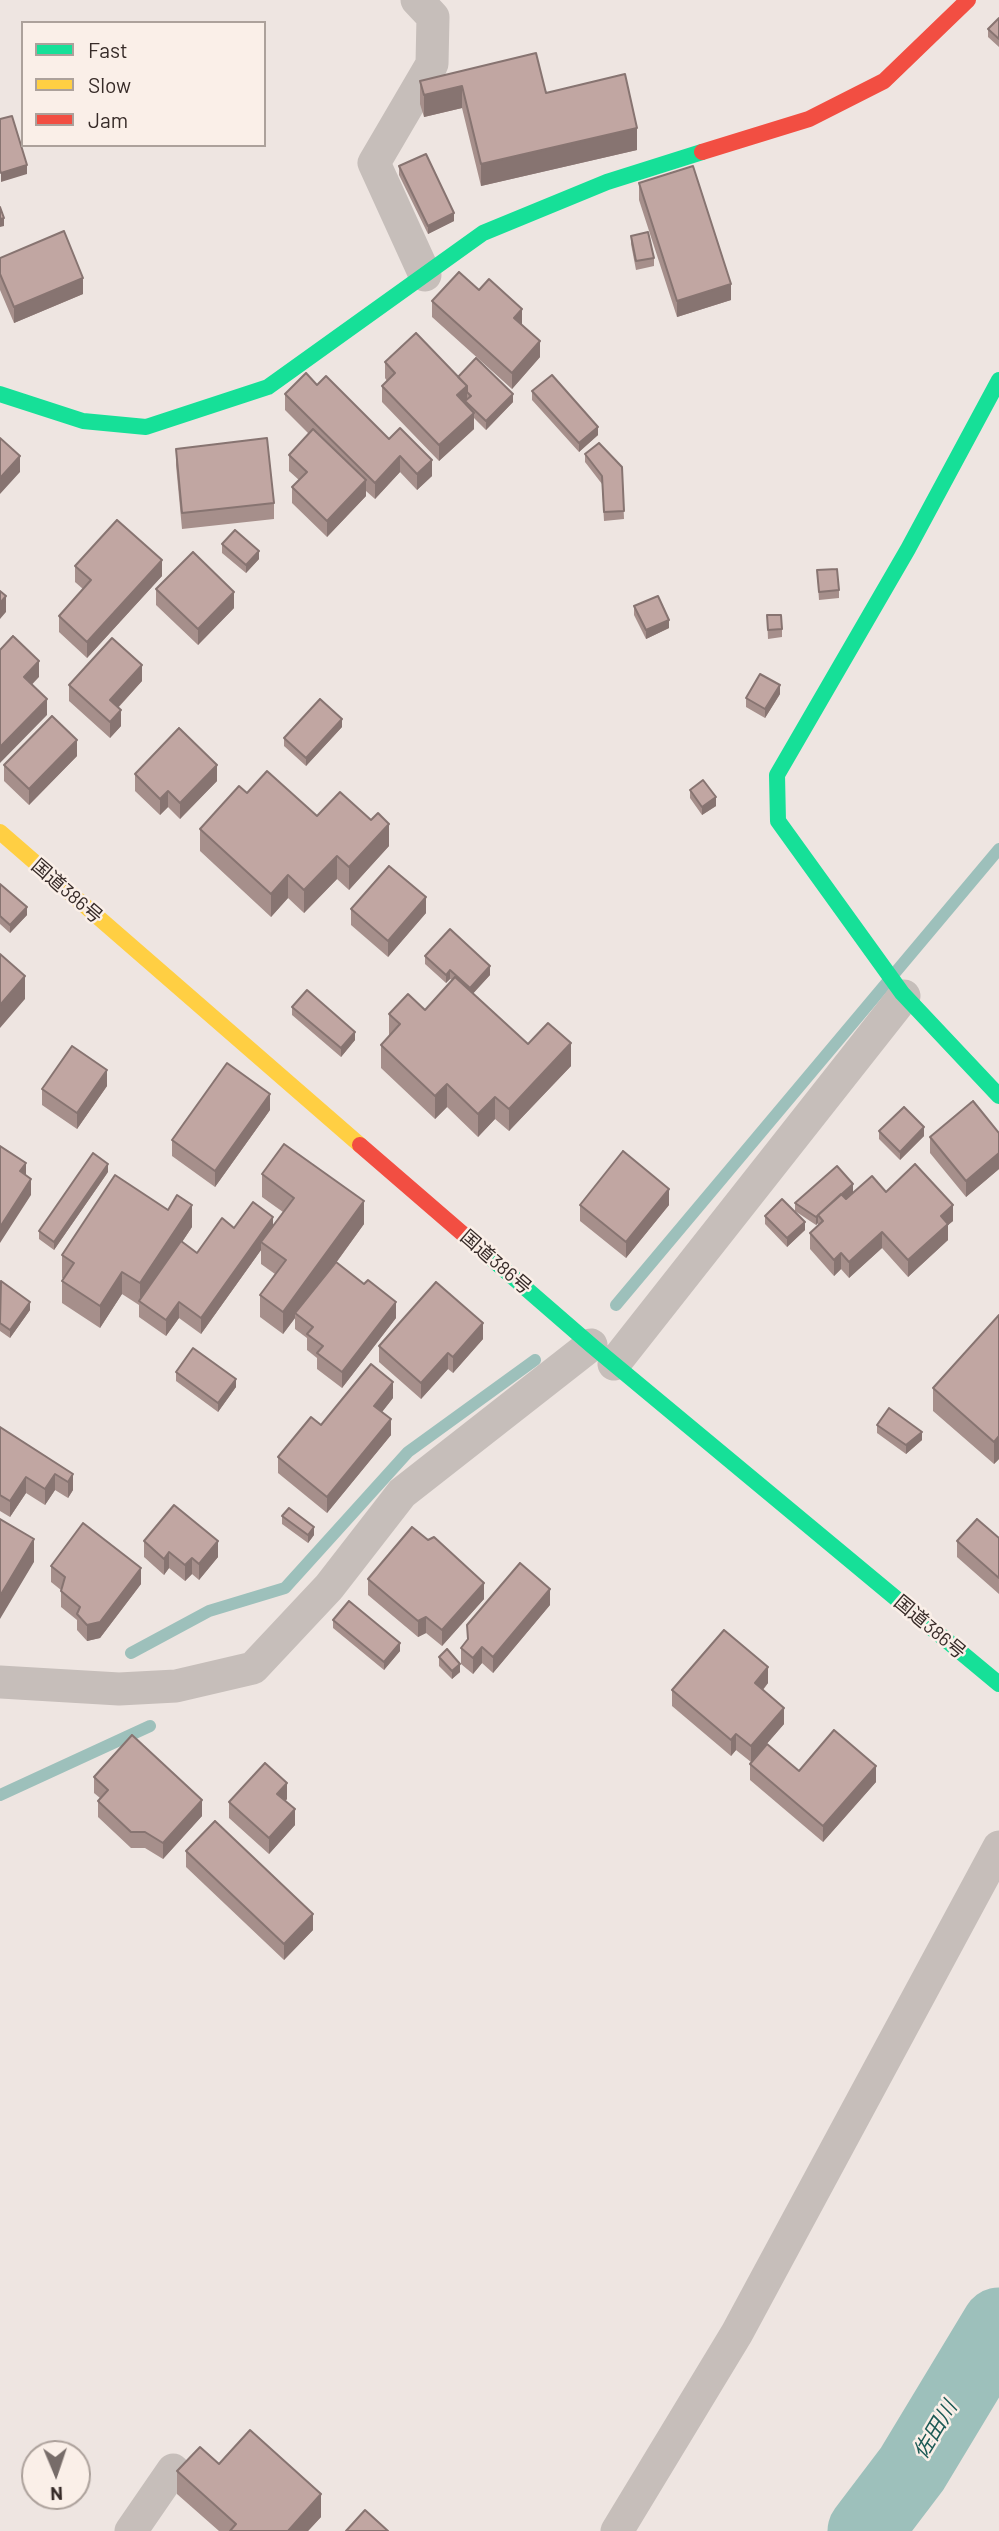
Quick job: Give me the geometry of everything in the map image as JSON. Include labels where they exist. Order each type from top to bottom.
[{"type":"main road","points":[[0,394],[83,421],[146,427],[268,387],[483,233],[607,182],[808,119],[884,81],[968,0]]},
{"type":"main road","points":[[999,380],[908,549],[777,775],[778,821],[903,995],[999,1096]]},
{"type":"main road","name":"国道386号","points":[[0,832],[602,1354],[999,1684]]},
{"type":"street","points":[[417,0],[433,17],[432,64],[374,163],[425,275]]},
{"type":"street","points":[[0,1682],[142,1688],[176,1686],[253,1668],[329,1587],[402,1493],[602,1354],[903,995]]},
{"type":"street","points":[[617,2531],[737,2333],[999,1847]]},
{"type":"street","points":[[131,2531],[173,2470]]},
{"type":"building","points":[[999,18],[999,39],[988,29]]},
{"type":"building","points":[[536,53],[546,93],[625,74],[637,128],[481,164],[462,86],[424,95],[420,81]]},
{"type":"building","points":[[12,116],[27,165],[1,173],[0,170],[0,119]]},
{"type":"building","points":[[426,154],[454,213],[428,226],[399,166]]},
{"type":"building","points":[[693,166],[731,284],[677,301],[639,183]]},
{"type":"building","points":[[64,231],[83,278],[14,307],[0,274],[0,258]]},
{"type":"building","points":[[648,232],[654,258],[636,261],[631,236]]},
{"type":"building","points":[[459,272],[479,290],[489,279],[522,309],[514,318],[540,341],[512,373],[432,301]]},
{"type":"building","points":[[416,333],[467,386],[457,395],[474,413],[439,445],[382,386],[395,373],[385,362]]},
{"type":"building","points":[[476,358],[513,394],[486,421],[465,401],[471,396],[467,392],[467,386],[458,377]]},
{"type":"building","points":[[306,373],[317,385],[326,376],[389,439],[400,428],[432,460],[417,474],[400,456],[375,483],[285,394]]},
{"type":"building","points":[[552,375],[598,427],[579,443],[532,391]]},
{"type":"building","points":[[313,429],[366,480],[327,521],[292,487],[307,472],[289,455]]},
{"type":"building","points":[[0,438],[20,456],[0,478]]},
{"type":"building","points":[[267,438],[274,503],[182,513],[176,449]]},
{"type":"building","points":[[599,443],[622,467],[624,511],[604,512],[602,476],[585,454]]},
{"type":"building","points":[[117,520],[162,560],[87,642],[59,616],[91,580],[75,566]]},
{"type":"building","points":[[235,530],[259,551],[246,565],[222,544]]},
{"type":"building","points":[[193,552],[234,592],[198,629],[156,589]]},
{"type":"building","points":[[837,569],[839,590],[819,592],[817,570]]},
{"type":"building","points":[[0,591],[6,596],[0,603]]},
{"type":"building","points":[[658,596],[669,620],[646,630],[634,606]]},
{"type":"building","points":[[767,615],[781,615],[782,629],[768,630]]},
{"type":"building","points":[[13,636],[39,661],[24,677],[47,699],[0,747],[0,650]]},
{"type":"building","points":[[112,638],[142,665],[110,700],[121,710],[110,722],[69,685]]},
{"type":"building","points":[[760,674],[780,685],[765,709],[746,698]]},
{"type":"building","points":[[320,699],[342,719],[306,758],[284,738]]},
{"type":"building","points":[[52,716],[77,740],[29,789],[4,765]]},
{"type":"building","points":[[179,728],[217,765],[180,803],[168,791],[160,799],[135,774]]},
{"type":"building","points":[[267,771],[317,816],[340,792],[371,820],[378,813],[389,824],[349,867],[337,856],[304,890],[288,875],[271,894],[200,829],[239,786],[247,793]]},
{"type":"building","points":[[703,780],[716,797],[702,807],[690,790]]},
{"type":"building","points":[[389,866],[426,897],[388,941],[351,909]]},
{"type":"building","points":[[0,884],[27,907],[10,925],[0,916]]},
{"type":"building","points":[[450,929],[490,966],[470,988],[450,970],[446,975],[425,956]]},
{"type":"building","points":[[0,954],[25,976],[0,1005]]},
{"type":"building","points":[[455,977],[528,1044],[548,1023],[571,1043],[509,1109],[495,1097],[478,1114],[447,1084],[435,1096],[381,1045],[400,1024],[389,1014],[408,994],[425,1010]]},
{"type":"building","points":[[307,990],[355,1032],[341,1048],[292,1007]]},
{"type":"building","points":[[72,1046],[107,1070],[77,1113],[42,1089]]},
{"type":"building","points":[[227,1063],[270,1094],[215,1171],[172,1140]]},
{"type":"building","points":[[973,1101],[999,1133],[999,1153],[966,1181],[930,1137]]},
{"type":"building","points":[[904,1107],[924,1127],[900,1152],[879,1131]]},
{"type":"building","points":[[284,1144],[364,1201],[283,1312],[260,1295],[286,1260],[261,1242],[294,1198],[262,1174]]},
{"type":"building","points":[[0,1146],[26,1163],[20,1171],[31,1179],[0,1227]]},
{"type":"building","points":[[623,1151],[669,1189],[626,1242],[580,1205]]},
{"type":"building","points":[[93,1153],[108,1164],[54,1242],[39,1231]]},
{"type":"building","points":[[915,1164],[953,1205],[941,1216],[948,1224],[908,1260],[882,1232],[849,1262],[841,1253],[834,1260],[810,1233],[823,1221],[818,1215],[841,1194],[846,1199],[872,1176],[886,1192]]},
{"type":"building","points":[[837,1166],[853,1184],[816,1217],[795,1203]]},
{"type":"building","points":[[115,1175],[168,1210],[177,1195],[192,1205],[140,1283],[122,1272],[100,1306],[62,1281],[74,1263],[62,1255]]},
{"type":"building","points":[[782,1199],[805,1222],[787,1238],[765,1216]]},
{"type":"building","points":[[253,1202],[273,1217],[201,1318],[179,1302],[166,1320],[139,1301],[181,1241],[197,1253],[222,1218],[234,1228]]},
{"type":"building","points":[[336,1262],[364,1284],[368,1280],[396,1302],[342,1372],[317,1353],[323,1346],[307,1334],[313,1327],[295,1313]]},
{"type":"building","points":[[1,1281],[30,1302],[10,1330],[0,1323]]},
{"type":"building","points":[[436,1282],[483,1323],[453,1357],[448,1353],[421,1383],[379,1346]]},
{"type":"building","points":[[999,1315],[999,1436],[994,1442],[933,1388]]},
{"type":"building","points":[[193,1348],[236,1379],[218,1403],[176,1372]]},
{"type":"building","points":[[371,1364],[393,1382],[374,1406],[391,1419],[327,1497],[278,1457],[311,1417],[321,1425]]},
{"type":"building","points":[[889,1408],[922,1432],[906,1445],[877,1425]]},
{"type":"building","points":[[0,1427],[73,1474],[68,1482],[55,1474],[45,1489],[26,1477],[10,1501],[0,1495]]},
{"type":"building","points":[[174,1505],[218,1541],[199,1564],[192,1558],[185,1565],[169,1552],[164,1559],[144,1541]]},
{"type":"building","points":[[289,1508],[314,1527],[308,1535],[282,1516]]},
{"type":"building","points":[[0,1519],[34,1539],[0,1596]]},
{"type":"building","points":[[977,1519],[999,1538],[999,1578],[957,1541]]},
{"type":"building","points":[[83,1523],[141,1568],[100,1622],[87,1625],[77,1614],[80,1607],[61,1591],[65,1577],[51,1566]]},
{"type":"building","points":[[412,1527],[428,1540],[434,1537],[484,1583],[442,1630],[426,1617],[418,1621],[368,1579]]},
{"type":"building","points":[[520,1563],[550,1589],[493,1657],[482,1647],[473,1658],[461,1648],[468,1639],[467,1625]]},
{"type":"building","points":[[349,1601],[400,1643],[384,1662],[333,1620]]},
{"type":"building","points":[[724,1630],[768,1667],[755,1683],[784,1708],[751,1746],[736,1734],[731,1740],[672,1690]]},
{"type":"building","points":[[447,1649],[460,1664],[452,1671],[439,1657]]},
{"type":"building","points":[[834,1730],[876,1766],[823,1826],[750,1764],[767,1744],[799,1771]]},
{"type":"building","points":[[132,1735],[202,1800],[163,1843],[145,1832],[131,1832],[98,1801],[108,1790],[94,1777]]},
{"type":"building","points":[[265,1763],[287,1783],[277,1794],[295,1809],[269,1838],[229,1802]]},
{"type":"building","points":[[215,1821],[313,1914],[284,1944],[186,1851]]},
{"type":"building","points":[[250,2430],[321,2494],[288,2531],[230,2531],[236,2524],[177,2471],[200,2447],[219,2464]]},
{"type":"building","points":[[365,2510],[388,2531],[346,2531]]},
{"type":"waterway","points":[[616,1305],[999,849]]},
{"type":"waterway","points":[[131,1653],[209,1611],[285,1588],[408,1452],[535,1360]]},
{"type":"waterway","points":[[0,1795],[150,1726]]},
{"type":"waterway","name":"佐田川","points":[[865,2531],[912,2469],[999,2325]]},
{"type":"traffic: fast","points":[[0,394],[83,421],[146,427],[268,387],[483,233],[607,182],[702,152]]},
{"type":"traffic: fast","points":[[999,380],[908,549],[777,775],[778,821],[902,993],[999,1096]]},
{"type":"traffic: fast","points":[[485,1253],[591,1345],[999,1684]]},
{"type":"traffic: slow","points":[[0,832],[360,1145]]},
{"type":"traffic: jam","points":[[702,152],[809,119],[884,81],[968,0]]},
{"type":"traffic: jam","points":[[360,1145],[485,1253]]}]
